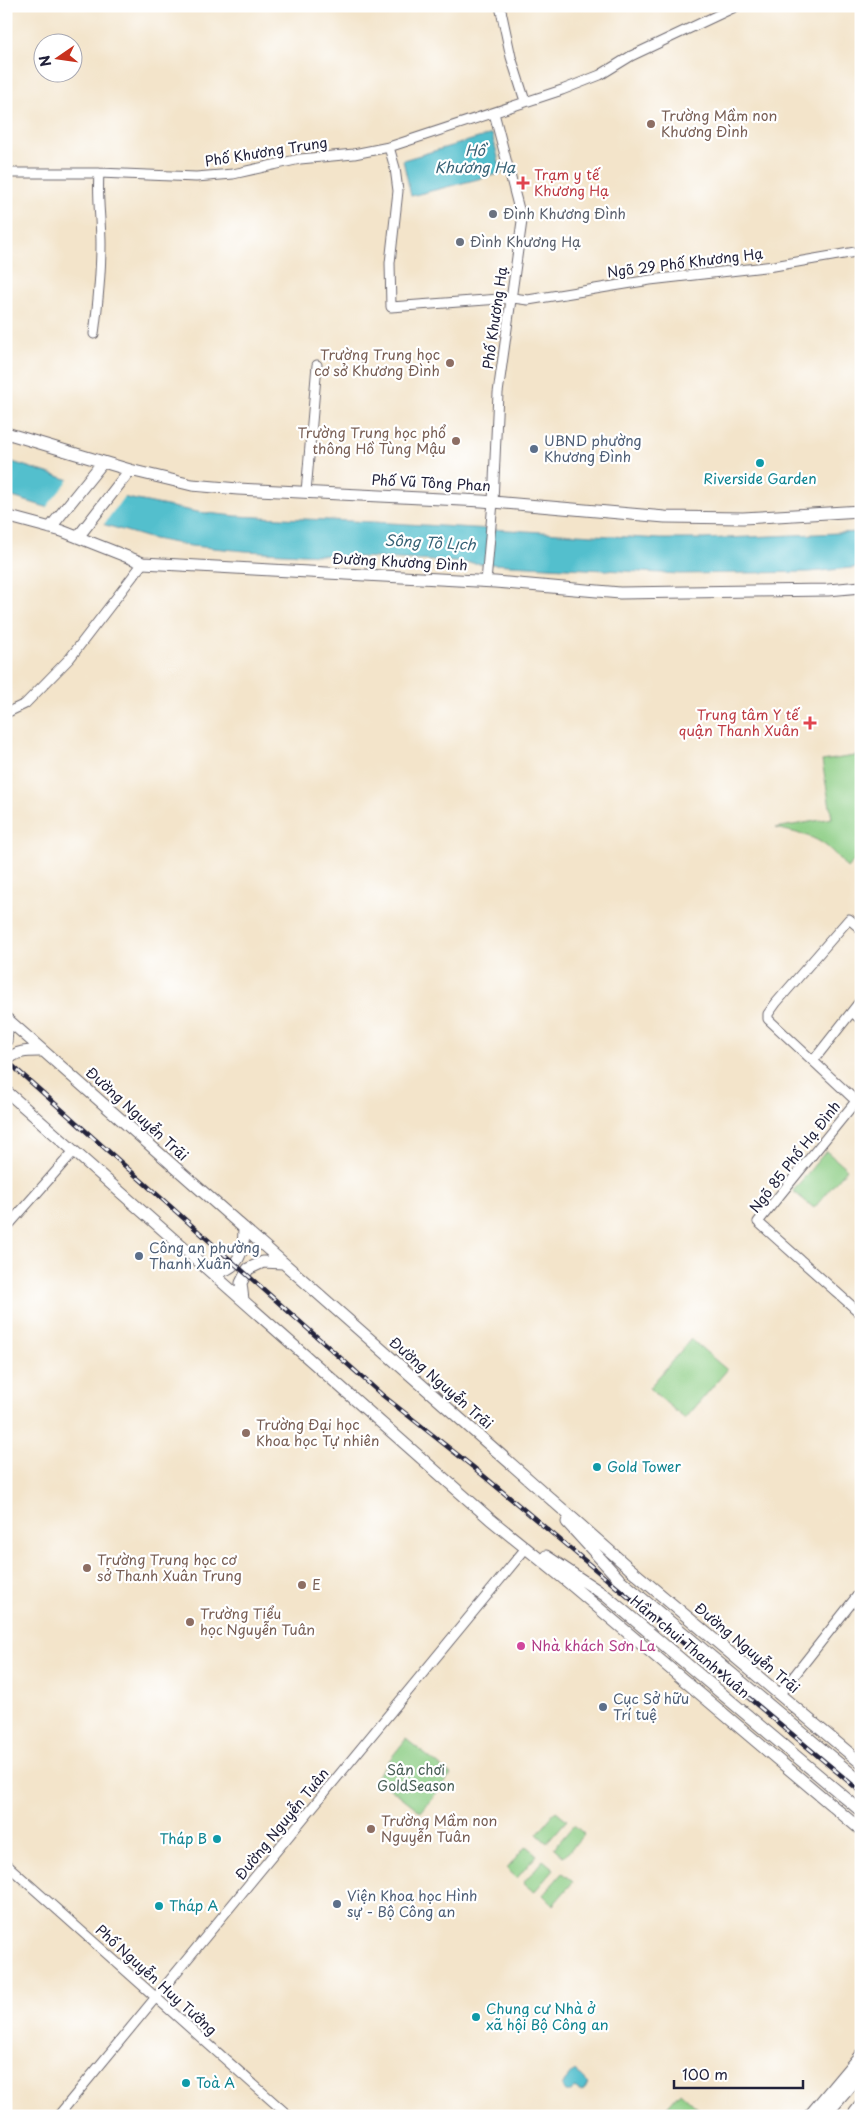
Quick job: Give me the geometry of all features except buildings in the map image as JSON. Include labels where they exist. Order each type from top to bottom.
[{"type":"highway","points":[[823,2116],[861,2072]]},
{"type":"highway","points":[[854,2116],[861,2107]]},
{"type":"main road","name":"Phố Vũ Tông Phan","points":[[6,433],[130,470],[192,485],[493,502],[665,517],[743,518],[861,511]]},
{"type":"main road","points":[[50,528],[103,462]]},
{"type":"main road","points":[[82,533],[130,470]]},
{"type":"main road","name":"Đường Khương Đình","points":[[6,516],[50,528],[82,533],[143,563],[486,577],[620,593],[828,590],[861,587]]},
{"type":"main road","points":[[6,1041],[7,1019]]},
{"type":"main road","name":"Đường Nguyễn Trãi","points":[[7,1019],[629,1568],[861,1763]]},
{"type":"main road","points":[[6,1061],[14,1054],[24,1051],[43,1051]]},
{"type":"main road","points":[[6,1091],[490,1519],[569,1583],[861,1830]]},
{"type":"main road","points":[[213,1274],[228,1269],[239,1257],[244,1247],[244,1228]]},
{"type":"main road","points":[[243,1300],[241,1283],[248,1269],[263,1262],[283,1263]]},
{"type":"main road","name":"Hầm chui Thanh Xuân","points":[[526,1478],[619,1579],[861,1782]]},
{"type":"main road","name":"Hầm chui Thanh Xuân","points":[[490,1519],[606,1596],[861,1811]]},
{"type":"main road","points":[[808,2116],[861,2054]]},
{"type":"street","points":[[500,6],[511,57],[525,101]]},
{"type":"street","name":"Phố Khương Trung","points":[[6,173],[196,176],[233,174],[300,159],[354,154],[389,147],[562,90],[600,75],[631,56],[737,6]]},
{"type":"street","name":"Phố Khương Hạ","points":[[486,577],[493,502],[498,393],[513,298],[522,221],[494,113]]},
{"type":"street","name":"Ngõ 29 Phố Khương Hạ","points":[[389,147],[395,168],[398,190],[390,264],[391,307],[513,298],[528,300],[650,280],[774,266],[861,251]]},
{"type":"street","points":[[94,334],[100,288],[101,241],[97,199],[99,173]]},
{"type":"street","points":[[306,492],[316,365]]},
{"type":"street","points":[[6,713],[25,704],[70,658],[143,563]]},
{"type":"street","points":[[858,1098],[813,1061],[768,1019],[768,1014],[787,989],[849,919],[861,929]]},
{"type":"street","points":[[813,1061],[861,1000]]},
{"type":"street","points":[[852,1012],[861,1020]]},
{"type":"street","name":"Ngõ 85 Phố Hạ Đình","points":[[858,1098],[758,1222],[861,1314]]},
{"type":"street","points":[[6,1228],[74,1151]]},
{"type":"street","name":"Đường Nguyễn Tuân","points":[[58,2116],[526,1548]]},
{"type":"street","points":[[779,1695],[861,1591]]},
{"type":"street","name":"Phố Nguyễn Huy Tưởng","points":[[6,1864],[289,2116]]},
{"type":"green space","points":[[861,755],[861,854],[847,868],[824,844],[809,836],[776,828],[832,818],[822,761]]},
{"type":"green space","points":[[826,1151],[847,1169],[814,1208],[793,1191]]},
{"type":"green space","points":[[691,1339],[727,1370],[685,1419],[649,1388]]},
{"type":"green space","name":"Sân chơi GoldSeason","points":[[406,1739],[451,1775],[421,1812],[376,1777]]},
{"type":"green space","points":[[556,1811],[567,1820],[547,1843],[537,1834]]},
{"type":"green space","points":[[574,1825],[584,1834],[564,1857],[554,1848]]},
{"type":"green space","points":[[526,1846],[537,1855],[517,1878],[507,1869]]},
{"type":"green space","points":[[543,1860],[554,1869],[534,1892],[523,1883]]},
{"type":"green space","points":[[562,1873],[573,1882],[553,1905],[543,1895]]},
{"type":"green space","points":[[680,2092],[706,2116],[670,2116],[664,2110]]},
{"type":"water","name":"Hồ Khương Hạ","points":[[492,134],[502,173],[411,196],[403,160]]},
{"type":"water","name":"Sông Tô Lịch","points":[[6,460],[127,498],[197,512],[236,516],[661,539],[704,539],[861,532],[861,567],[810,572],[680,574],[246,551],[191,546],[149,538],[6,495]]},
{"type":"water","points":[[575,2070],[589,2084],[582,2092],[574,2088],[571,2092],[565,2092],[562,2085]]},
{"type":"pier","points":[[71,477],[125,495],[102,527],[45,509]]},
{"type":"railway","points":[[6,1060],[381,1394],[473,1467],[861,1792]]},
{"type":"place","name":"Trường Mầm non Khương Đình","points":[[651,124]]},
{"type":"place","name":"Trạm y tế Khương Hạ","points":[[523,183]]},
{"type":"place","name":"Đình Khương Đình","points":[[493,214]]},
{"type":"place","name":"Đình Khương Hạ","points":[[460,242]]},
{"type":"place","name":"Trường Trung học cơ sở Khương Đình","points":[[450,363]]},
{"type":"place","name":"Trường Trung học phổ thông Hồ Tùng Mậu","points":[[456,441]]},
{"type":"place","name":"UBND phường Khương Đình","points":[[534,449]]},
{"type":"place","name":"Riverside Garden","points":[[760,463]]},
{"type":"place","name":"Trung tâm Y tế quận Thanh Xuân","points":[[810,723]]},
{"type":"place","name":"Công an phường Thanh Xuân","points":[[139,1256]]},
{"type":"place","name":"Trường Đại học Khoa học Tự nhiên","points":[[246,1433]]},
{"type":"place","name":"Gold Tower","points":[[597,1467]]},
{"type":"place","name":"Trường Trung học cơ sở Thanh Xuân Trung","points":[[87,1568]]},
{"type":"place","name":"E","points":[[302,1585]]},
{"type":"place","name":"Trường Tiểu học Nguyễn Tuân","points":[[190,1622]]},
{"type":"place","name":"Nhà khách Sơn La","points":[[521,1646]]},
{"type":"place","name":"Cục Sở hữu Trí tuệ","points":[[603,1707]]},
{"type":"place","name":"Trường Mầm non Nguyễn Tuân","points":[[371,1829]]},
{"type":"place","name":"Tháp B","points":[[217,1839]]},
{"type":"place","name":"Viện Khoa học Hình sự - Bộ Công an","points":[[337,1904]]},
{"type":"place","name":"Tháp A","points":[[159,1906]]},
{"type":"place","name":"Chung cư Nhà ở xã hội Bộ Công an","points":[[476,2017]]},
{"type":"place","name":"Toà A","points":[[186,2083]]}]
